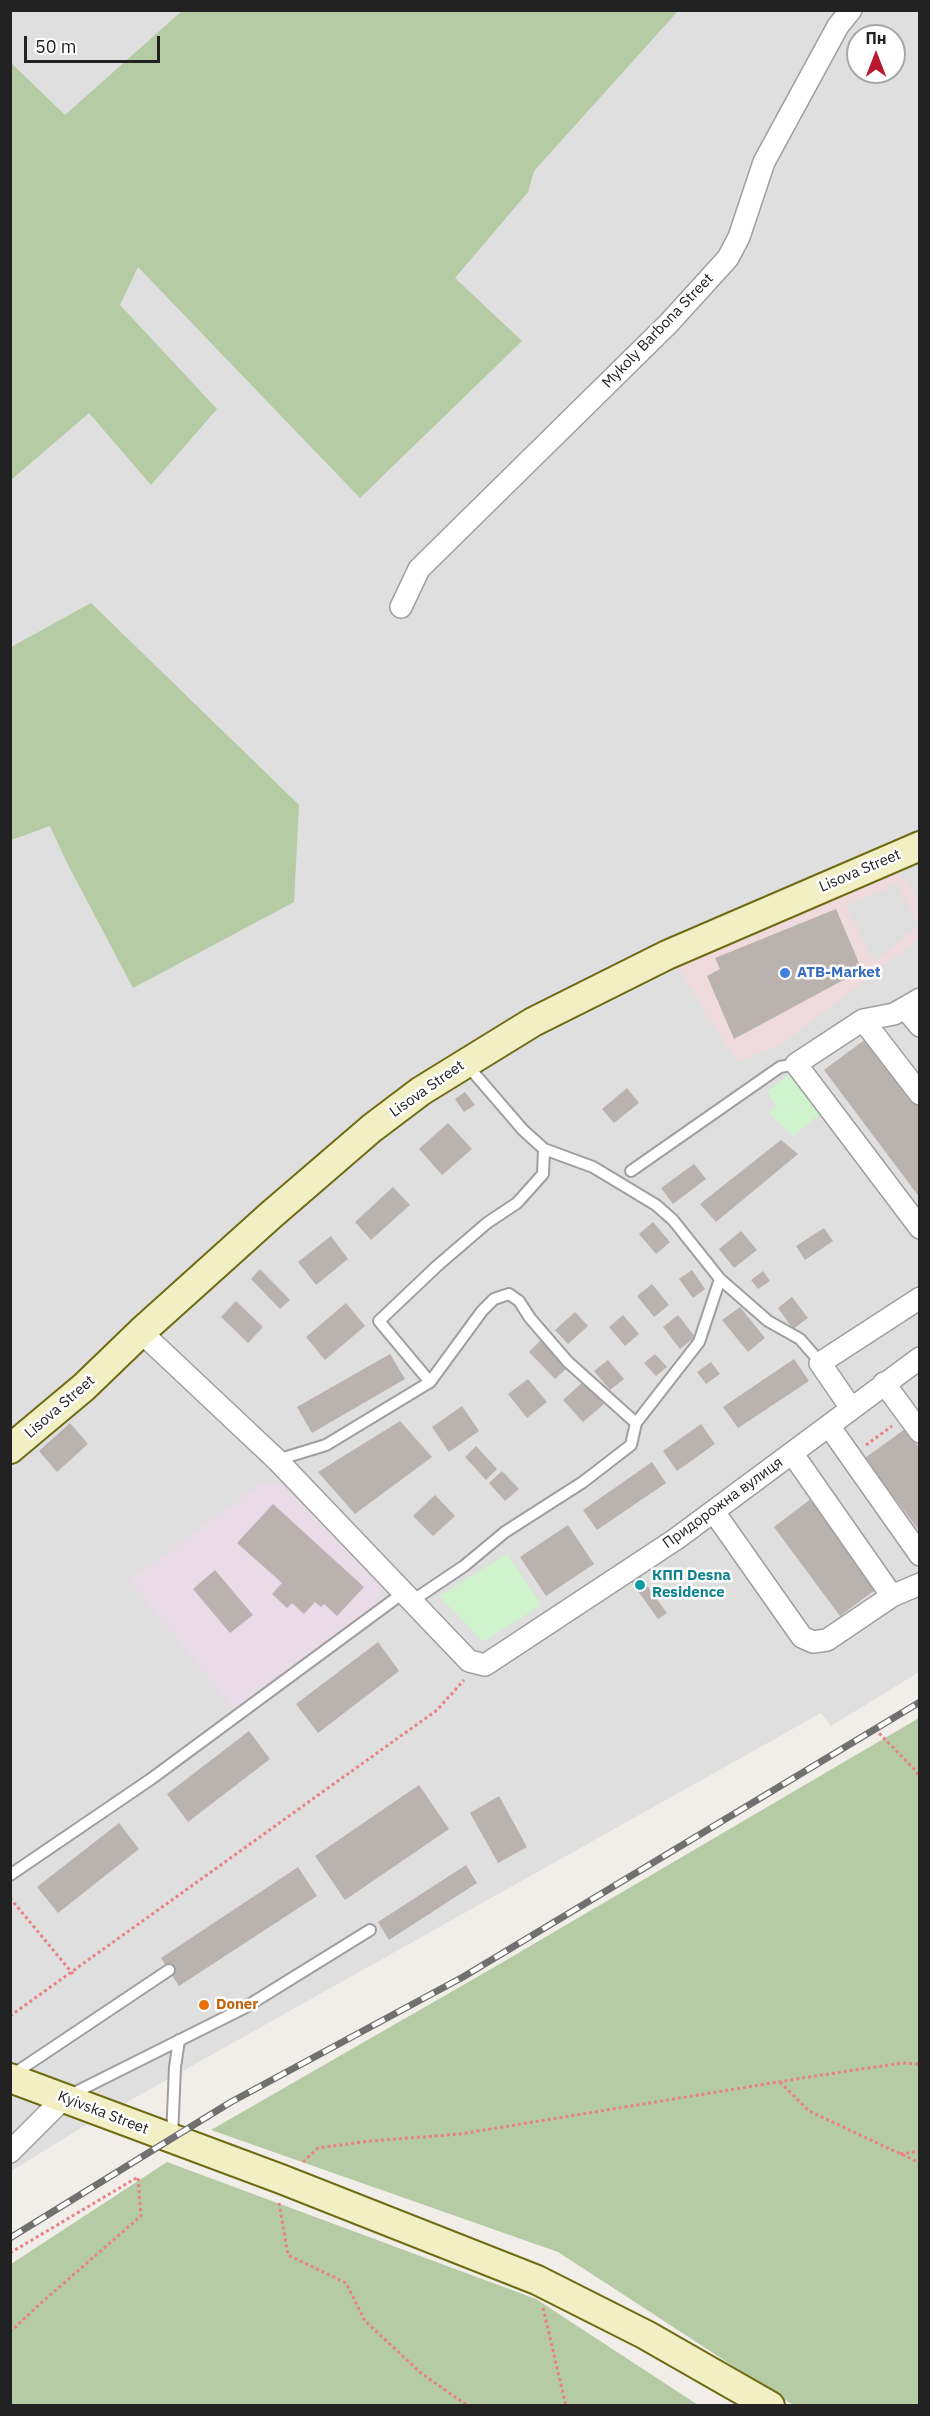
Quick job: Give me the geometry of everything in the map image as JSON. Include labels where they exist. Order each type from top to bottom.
[{"type":"main road","name":"Lisova Street","points":[[10,1449],[84,1387],[141,1332],[271,1215],[372,1128],[465,1062],[533,1022],[667,955],[920,846]]},
{"type":"main road","name":"Kyivska Street","points":[[10,2077],[281,2179],[537,2280],[646,2334],[770,2406]]},
{"type":"street","name":"Mykoly Barbona Street","points":[[401,608],[419,569],[669,323],[728,258],[739,237],[764,162],[838,26],[851,10]]},
{"type":"street","points":[[920,1026],[913,1004],[863,1020],[796,1064],[920,1228]]},
{"type":"street","points":[[863,1020],[920,1094]]},
{"type":"street","points":[[851,1408],[820,1363],[920,1298]]},
{"type":"street","points":[[141,1332],[277,1460],[469,1661],[479,1664]]},
{"type":"street","name":"Придорожна вулиця","points":[[479,1664],[491,1663],[626,1574],[714,1512],[920,1358]]},
{"type":"street","points":[[884,1383],[920,1432]]},
{"type":"street","points":[[829,1426],[920,1555]]},
{"type":"street","points":[[792,1453],[892,1596]]},
{"type":"street","points":[[714,1512],[802,1637],[813,1642],[827,1640],[892,1596],[920,1584]]},
{"type":"street","points":[[10,2152],[64,2098]]},
{"type":"lane","points":[[465,1062],[524,1130],[544,1149],[593,1167],[656,1205],[673,1220],[720,1280],[768,1321],[800,1339],[813,1354]]},
{"type":"lane","points":[[631,1172],[780,1066],[796,1064]]},
{"type":"lane","points":[[430,1382],[379,1321],[487,1223],[517,1203],[543,1174],[544,1149]]},
{"type":"lane","points":[[10,1875],[160,1773],[408,1597],[464,1566],[505,1532],[583,1482],[631,1445],[636,1423],[699,1342],[720,1280]]},
{"type":"lane","points":[[277,1460],[326,1445],[430,1382],[482,1311],[494,1299],[509,1294],[519,1301],[530,1318],[568,1362],[636,1423]]},
{"type":"lane","points":[[64,2098],[244,2008],[370,1930]]},
{"type":"lane","points":[[10,2077],[169,1970]]},
{"type":"lane","points":[[179,2040],[175,2067],[183,2143]]},
{"type":"path","points":[[850,1457],[907,1415]]},
{"type":"path","points":[[10,2016],[73,1974],[238,1852],[437,1710],[479,1664]]},
{"type":"path","points":[[875,1729],[916,1771],[920,1779]]},
{"type":"path","points":[[10,1898],[73,1974]]},
{"type":"path","points":[[468,2406],[421,2373],[364,2321],[346,2283],[288,2255],[279,2199],[281,2179],[318,2148],[370,2140],[460,2133],[902,2063],[920,2064]]},
{"type":"path","points":[[780,2082],[808,2111],[920,2163]]},
{"type":"path","points":[[899,2154],[920,2151]]},
{"type":"path","points":[[10,2253],[138,2176],[141,2216],[10,2332]]},
{"type":"path","points":[[537,2280],[566,2406]]},
{"type":"shaded area","points":[[11,11],[919,11],[919,1672],[831,1726],[821,1713],[81,2128],[11,2171]]},
{"type":"shaded area","points":[[896,868],[919,901],[919,939],[782,1044],[737,1062],[675,964]]},
{"type":"shaded area","points":[[897,884],[919,926],[874,961],[846,906]]},
{"type":"shaded area","points":[[863,984],[872,997],[792,1057],[782,1044]]},
{"type":"shaded area","points":[[743,1066],[772,1104],[655,1191],[610,1161]]},
{"type":"shaded area","points":[[919,1303],[919,1338],[844,1388],[828,1365]]},
{"type":"shaded area","points":[[830,1394],[840,1408],[617,1562],[607,1549]]},
{"type":"shaded area","points":[[281,1483],[382,1585],[375,1605],[235,1710],[130,1581],[260,1484]]},
{"type":"shaded area","points":[[677,1552],[686,1564],[694,1558],[713,1585],[682,1607],[654,1568]]},
{"type":"shaded area","points":[[740,1572],[807,1652],[793,1663],[726,1583]]},
{"type":"green space","points":[[183,10],[678,11],[534,171],[528,192],[455,278],[522,341],[360,498],[138,267],[120,305],[217,409],[151,485],[89,413],[11,480],[11,63],[65,115]]},
{"type":"green space","points":[[91,603],[299,805],[294,902],[133,988],[50,826],[11,840],[11,647]]},
{"type":"green space","points":[[792,1072],[823,1111],[793,1136],[769,1113],[776,1105],[767,1092]]},
{"type":"green space","points":[[507,1554],[541,1605],[483,1642],[440,1596]]},
{"type":"green space","points":[[919,1718],[919,2405],[793,2405],[558,2252],[211,2130],[491,1969]]},
{"type":"green space","points":[[167,2162],[536,2299],[698,2405],[11,2405],[11,2264]]},
{"type":"building","name":"ATB-Market","points":[[836,909],[862,970],[734,1039],[707,976],[720,969],[715,958]]},
{"type":"building","points":[[867,1038],[920,1108],[920,1198],[824,1070]]},
{"type":"building","points":[[627,1088],[639,1103],[614,1123],[602,1109]]},
{"type":"building","points":[[465,1092],[475,1105],[464,1112],[455,1099]]},
{"type":"building","points":[[448,1123],[472,1149],[442,1175],[419,1149]]},
{"type":"building","points":[[781,1140],[798,1154],[716,1222],[700,1204]]},
{"type":"building","points":[[694,1164],[706,1179],[673,1204],[661,1188]]},
{"type":"building","points":[[393,1187],[410,1205],[371,1240],[355,1222]]},
{"type":"building","points":[[653,1222],[670,1242],[656,1254],[639,1234]]},
{"type":"building","points":[[824,1228],[833,1241],[805,1260],[796,1246]]},
{"type":"building","points":[[741,1231],[757,1250],[734,1268],[719,1249]]},
{"type":"building","points":[[331,1236],[348,1259],[316,1285],[298,1262]]},
{"type":"building","points":[[260,1269],[290,1300],[280,1309],[251,1279]]},
{"type":"building","points":[[692,1270],[705,1289],[693,1298],[679,1279]]},
{"type":"building","points":[[763,1271],[770,1281],[758,1289],[751,1280]]},
{"type":"building","points":[[652,1284],[669,1305],[654,1317],[637,1296]]},
{"type":"building","points":[[792,1297],[808,1318],[793,1329],[778,1308]]},
{"type":"building","points":[[236,1301],[263,1327],[248,1343],[221,1317]]},
{"type":"building","points":[[346,1303],[365,1326],[325,1360],[306,1337]]},
{"type":"building","points":[[740,1307],[765,1338],[748,1352],[722,1320]]},
{"type":"building","points":[[575,1312],[588,1326],[568,1344],[555,1330]]},
{"type":"building","points":[[623,1315],[639,1334],[625,1346],[609,1327]]},
{"type":"building","points":[[678,1315],[695,1337],[680,1349],[663,1327]]},
{"type":"building","points":[[542,1339],[568,1367],[555,1379],[529,1352]]},
{"type":"building","points":[[390,1354],[405,1379],[312,1433],[297,1407]]},
{"type":"building","points":[[655,1354],[667,1367],[656,1376],[644,1363]]},
{"type":"building","points":[[794,1359],[809,1381],[738,1428],[723,1407]]},
{"type":"building","points":[[608,1360],[624,1379],[610,1390],[594,1371]]},
{"type":"building","points":[[711,1362],[720,1374],[706,1384],[697,1372]]},
{"type":"building","points":[[528,1379],[547,1402],[527,1418],[508,1394]]},
{"type":"building","points":[[584,1381],[604,1404],[583,1422],[563,1400]]},
{"type":"building","points":[[462,1406],[479,1431],[449,1452],[432,1427]]},
{"type":"building","points":[[400,1421],[432,1457],[355,1514],[318,1472]]},
{"type":"building","points":[[70,1423],[88,1444],[57,1472],[39,1451]]},
{"type":"building","points":[[701,1424],[715,1444],[677,1471],[663,1451]]},
{"type":"building","points":[[905,1429],[920,1449],[920,1532],[865,1458]]},
{"type":"building","points":[[476,1446],[497,1469],[486,1480],[465,1457]]},
{"type":"building","points":[[652,1462],[666,1483],[597,1530],[583,1510]]},
{"type":"building","points":[[502,1471],[519,1489],[505,1501],[489,1483]]},
{"type":"building","points":[[435,1495],[455,1516],[433,1536],[413,1516]]},
{"type":"building","points":[[812,1498],[879,1587],[840,1616],[774,1527]]},
{"type":"building","points":[[273,1504],[364,1587],[337,1616],[324,1604],[321,1607],[315,1602],[304,1614],[292,1603],[287,1608],[272,1594],[282,1583],[237,1543]]},
{"type":"building","points":[[568,1525],[594,1564],[546,1596],[520,1557]]},
{"type":"building","points":[[215,1570],[253,1615],[230,1633],[193,1589]]},
{"type":"building","points":[[636,1571],[667,1613],[658,1619],[628,1577]]},
{"type":"building","points":[[378,1642],[399,1671],[318,1733],[296,1704]]},
{"type":"building","points":[[249,1731],[270,1759],[188,1822],[167,1794]]},
{"type":"building","points":[[419,1785],[449,1829],[345,1900],[315,1856]]},
{"type":"building","points":[[499,1796],[527,1847],[498,1863],[470,1813]]},
{"type":"building","points":[[119,1823],[139,1849],[58,1913],[37,1887]]},
{"type":"building","points":[[466,1865],[477,1883],[389,1940],[378,1922]]},
{"type":"building","points":[[298,1867],[317,1896],[179,1986],[161,1958]]},
{"type":"railway","points":[[10,2238],[231,2102],[463,1977],[920,1702]]},
{"type":"place","name":"ATB-Market","points":[[785,973]]},
{"type":"place","name":"КПП Desna Residence","points":[[640,1585]]},
{"type":"place","name":"Doner","points":[[204,2005]]}]
